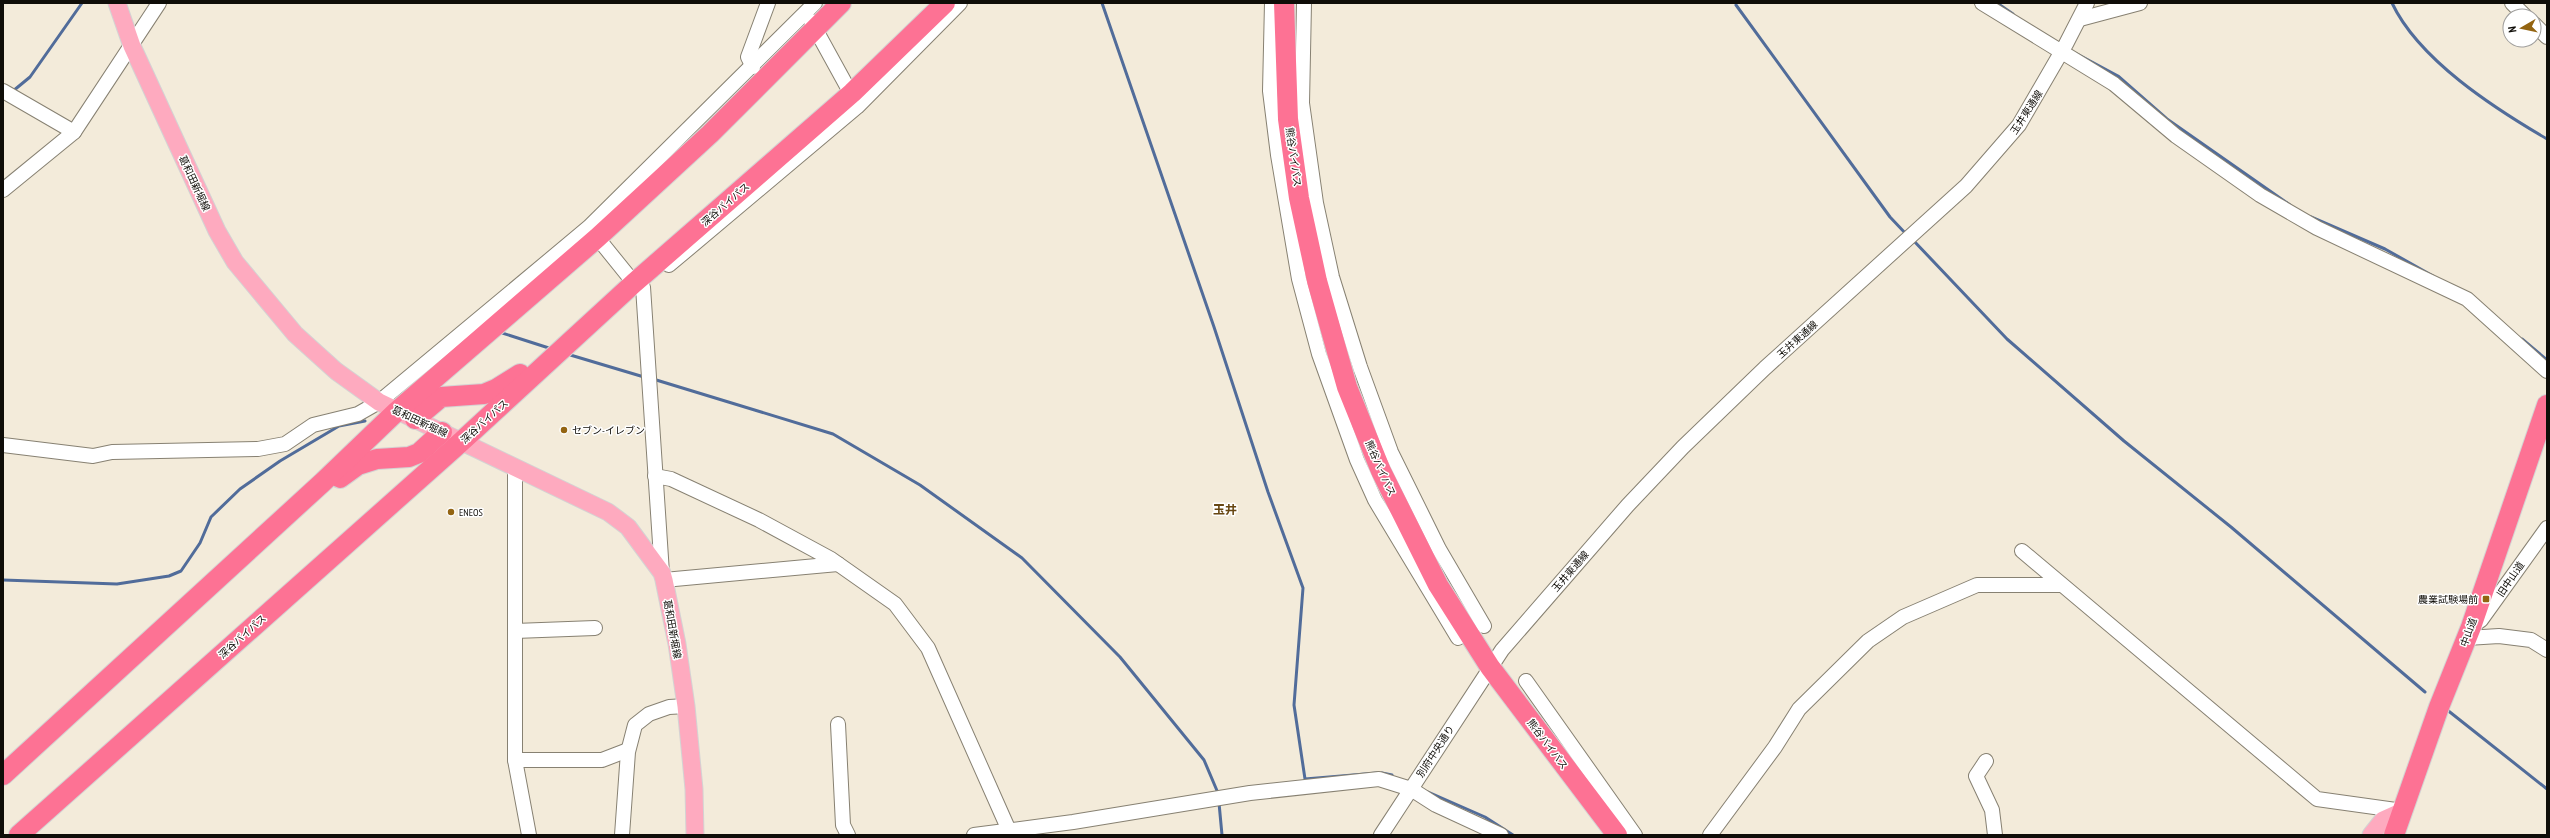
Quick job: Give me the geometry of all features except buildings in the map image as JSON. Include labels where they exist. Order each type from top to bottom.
[{"type":"highway","points":[[3,775],[323,482],[397,411],[492,329],[593,233],[710,134],[810,12],[840,3]]},
{"type":"highway","name":"深谷バイパス","points":[[19,835],[462,441],[556,354],[855,100],[946,3]]},
{"type":"highway","points":[[1284,3],[1287,44]]},
{"type":"highway","points":[[1287,44],[1292,3]]},
{"type":"highway","name":"熊谷バイパス","points":[[1287,44],[1288,119],[1299,198],[1316,278],[1347,387],[1375,458],[1438,585],[1490,667],[1617,835]]},
{"type":"highway","points":[[415,419],[441,397],[484,394],[509,383],[534,364],[556,354]]},
{"type":"highway","name":"中山道","points":[[2394,835],[2468,632],[2547,405]]},
{"type":"highway","points":[[323,482],[334,482],[358,465],[371,461],[409,456],[419,453],[442,432]]},
{"type":"main road","name":"葛和田新堀線","points":[[117,3],[132,46],[217,231],[236,262],[295,334],[341,376],[379,402],[608,512],[628,527],[663,577],[677,644],[686,706],[694,795],[695,835]]},
{"type":"main road","points":[[2371,835],[2383,820],[2402,811]]},
{"type":"street","points":[[3,190],[74,132],[159,3]]},
{"type":"street","points":[[753,67],[748,57],[768,3]]},
{"type":"street","points":[[3,445],[92,456],[112,452],[258,448],[285,444],[313,425],[358,414],[379,402],[593,233],[753,67],[810,12],[855,100],[960,3]]},
{"type":"street","points":[[1272,3],[1270,91],[1316,278]]},
{"type":"street","points":[[1304,3],[1302,103],[1316,203],[1316,278]]},
{"type":"street","points":[[1982,3],[2063,50],[2114,84],[2176,136],[2260,195],[2317,228],[2467,299],[2547,371]]},
{"type":"street","name":"玉井東通線","points":[[1490,667],[1623,510],[1683,447],[1765,368],[1966,186],[2019,126],[2063,50],[2087,3]]},
{"type":"street","points":[[2080,18],[2140,3]]},
{"type":"street","points":[[3,91],[74,132]]},
{"type":"street","points":[[593,233],[639,285],[649,378],[663,577],[838,564]]},
{"type":"street","points":[[1375,458],[1439,549],[1484,626]]},
{"type":"street","points":[[1375,458],[1375,500],[1458,638]]},
{"type":"street","points":[[515,467],[515,760],[529,835]]},
{"type":"street","points":[[655,476],[671,479],[723,503],[838,564],[895,604],[928,648],[1010,833]]},
{"type":"street","name":"旧中山道","points":[[2468,632],[2481,620],[2547,528]]},
{"type":"street","points":[[2022,551],[2060,585],[2163,667],[2317,799],[2402,811]]},
{"type":"street","points":[[1710,835],[1775,747],[1799,709],[1868,641],[1903,617],[1977,585],[2060,585]]},
{"type":"street","points":[[515,631],[595,628]]},
{"type":"street","points":[[2468,632],[2532,640],[2547,650]]},
{"type":"street","name":"別府中央通り","points":[[1381,835],[1490,667]]},
{"type":"street","points":[[1526,681],[1592,800],[1635,835]]},
{"type":"street","points":[[622,835],[628,750],[635,725],[649,714],[669,707],[686,706]]},
{"type":"street","points":[[838,724],[843,825],[848,835]]},
{"type":"street","points":[[515,760],[602,760],[628,750]]},
{"type":"street","points":[[1986,760],[1976,776],[1992,810],[1995,835]]},
{"type":"street","points":[[974,835],[1010,833],[1229,796],[1379,779],[1411,789],[1436,805],[1501,835]]},
{"type":"waterway","points":[[13,91],[30,77],[82,3]]},
{"type":"waterway","points":[[1102,3],[1214,327],[1268,492],[1303,588],[1294,705],[1305,779],[1377,773]]},
{"type":"waterway","points":[[1997,3],[2013,14]]},
{"type":"waterway","points":[[2392,3],[2404,24],[2420,44],[2439,63],[2460,81],[2504,113],[2547,139]]},
{"type":"waterway","points":[[1736,5],[1890,217],[1907,235]]},
{"type":"waterway","points":[[2077,54],[2118,76],[2167,119],[2290,205]]},
{"type":"waterway","points":[[2311,217],[2385,249],[2433,276]]},
{"type":"waterway","points":[[1913,240],[2007,339],[2124,441],[2231,527],[2425,692]]},
{"type":"waterway","points":[[499,332],[552,349]]},
{"type":"waterway","points":[[2522,339],[2547,360]]},
{"type":"waterway","points":[[567,354],[644,377]]},
{"type":"waterway","points":[[653,379],[833,434],[920,485],[1022,558],[1120,657],[1204,760],[1218,793]]},
{"type":"waterway","points":[[3,580],[117,584],[169,576],[181,571],[200,543],[211,517],[240,489],[280,461],[339,426],[365,421]]},
{"type":"waterway","points":[[2446,709],[2547,789]]},
{"type":"waterway","points":[[1382,773],[1392,775]]},
{"type":"waterway","points":[[1428,792],[1485,817],[1513,835]]},
{"type":"waterway","points":[[1219,803],[1222,835]]},
{"type":"place","name":"セブン-イレブン","points":[[564,430]]},
{"type":"place","name":"ENEOS","points":[[451,512]]},
{"type":"place","name":"農業試験場前","points":[[2486,599]]},
{"type":"district","name":"玉井","points":[[1225,510]]}]
